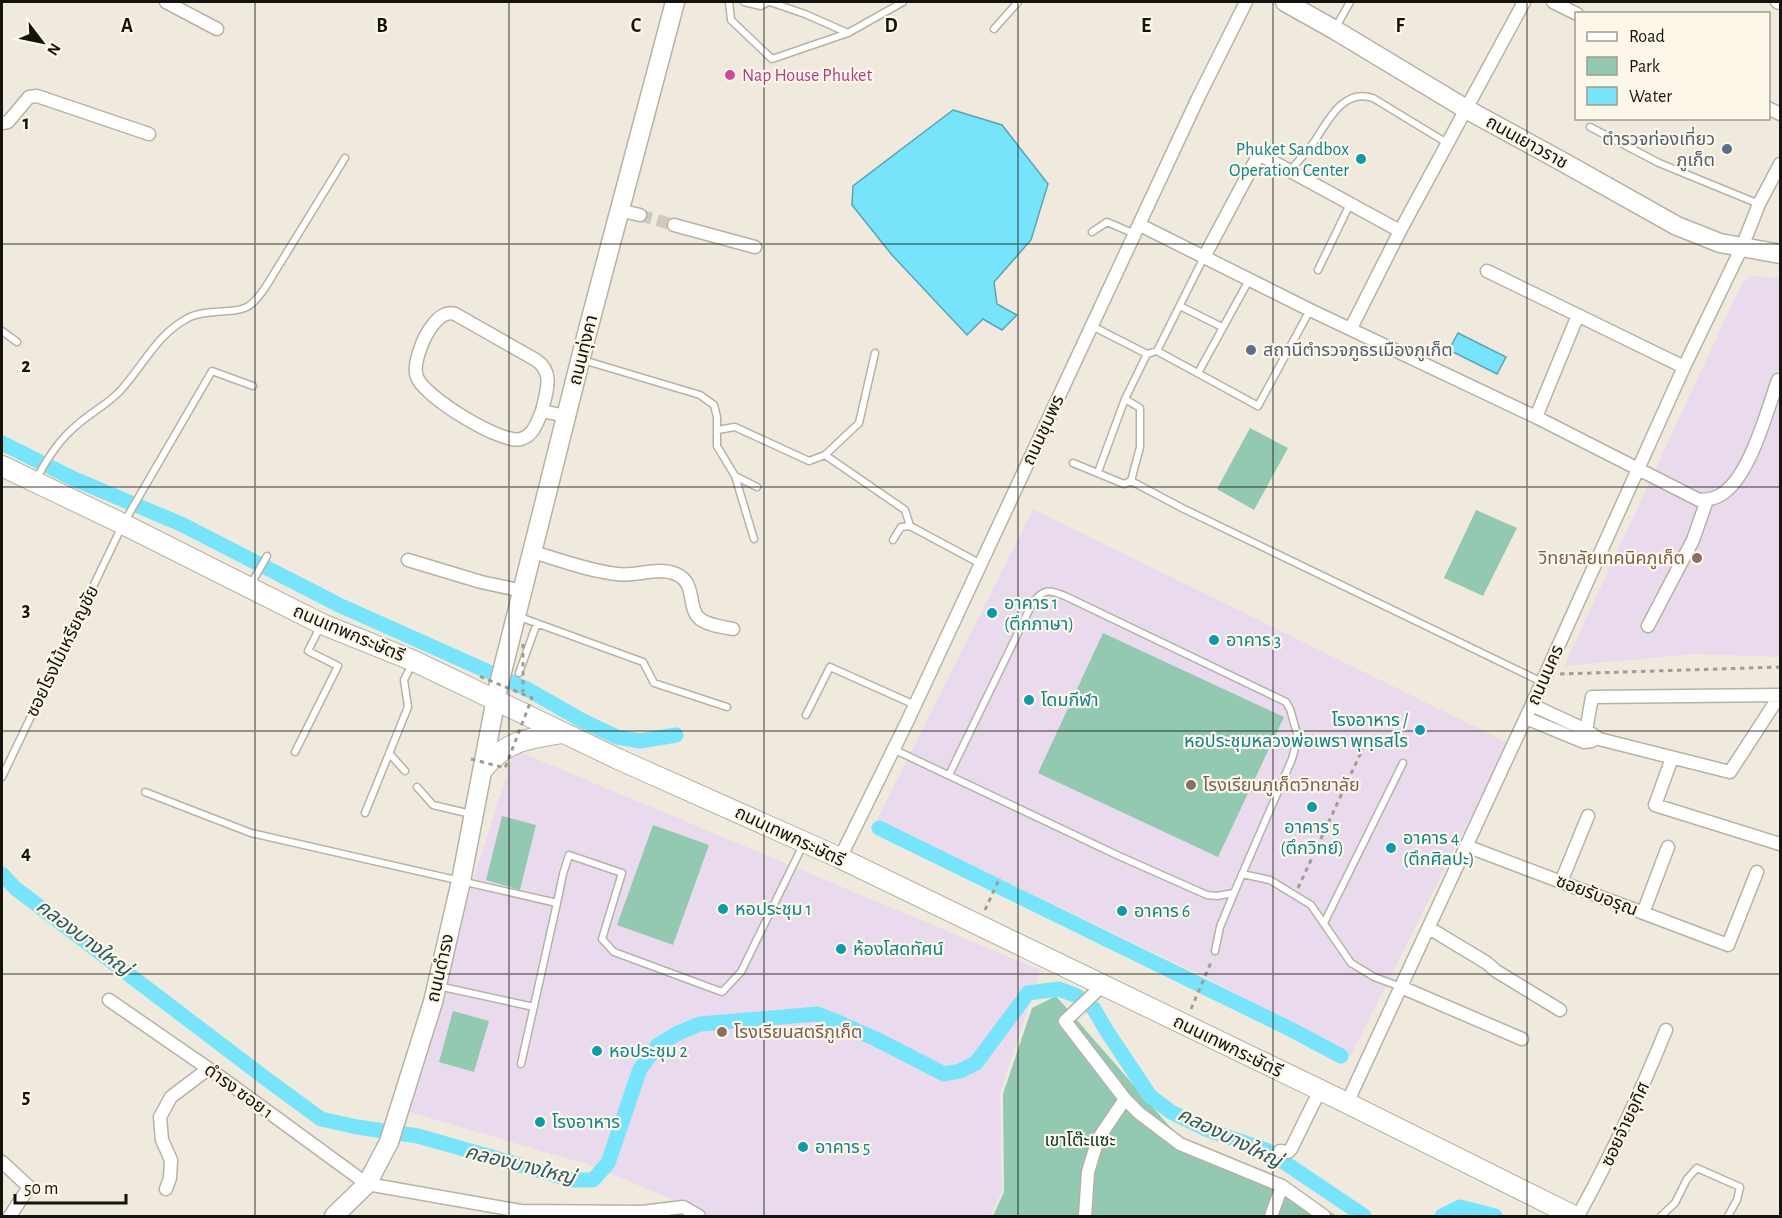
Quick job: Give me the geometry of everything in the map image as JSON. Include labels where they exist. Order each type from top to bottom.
[{"type":"main road","name":"ถนนทุ่งคา","points":[[497,693],[511,671],[517,616],[532,552],[618,210],[675,2]]},
{"type":"main road","name":"ถนนเยาวราช","points":[[1285,2],[1466,109],[1677,226],[1720,243],[1780,254]]},
{"type":"main road","name":"ถนนเทพกระษัตรี","points":[[2,466],[38,475],[254,579],[322,624],[497,693],[562,733],[840,858],[1100,988],[1320,1090],[1576,1216]]},
{"type":"main road","name":"ถนนดำรง","points":[[334,1216],[367,1185],[389,1142],[437,986],[485,768],[497,693]]},
{"type":"main road","points":[[485,768],[493,756],[520,741],[562,733]]},
{"type":"street","points":[[166,2],[217,28]]},
{"type":"street","name":"ถนนชุมพร","points":[[840,858],[915,705],[1198,98],[1246,2]]},
{"type":"street","points":[[1351,328],[1400,231],[1524,2]]},
{"type":"street","points":[[1553,2],[1575,13]]},
{"type":"street","points":[[2,123],[8,122],[24,101],[33,96],[149,134]]},
{"type":"street","points":[[1204,257],[1259,154],[1400,231]]},
{"type":"street","name":"ถนนนคร","points":[[1347,1103],[1532,705],[1684,367],[1742,247],[1759,204],[1780,164]]},
{"type":"street","points":[[618,210],[640,215]]},
{"type":"street","points":[[674,225],[755,247]]},
{"type":"street","points":[[1137,229],[1204,257],[1536,417],[1699,500],[1722,495],[1734,484],[1742,472],[1778,380]]},
{"type":"street","points":[[1486,271],[1684,367]]},
{"type":"street","points":[[449,313],[455,314],[543,364],[548,377],[542,411],[531,432],[519,440],[513,440],[483,428],[436,400],[417,378],[416,371],[423,340],[431,326],[442,316],[449,313]]},
{"type":"street","points":[[1536,417],[1578,315]]},
{"type":"street","points":[[542,411],[566,416]]},
{"type":"street","points":[[1648,626],[1693,540],[1707,500]]},
{"type":"street","points":[[532,552],[615,574],[631,575],[660,571],[676,574],[686,582],[698,618],[733,629]]},
{"type":"street","points":[[408,560],[481,582],[523,591]]},
{"type":"street","points":[[1585,736],[1592,697],[1780,695]]},
{"type":"street","points":[[1526,718],[1585,736],[1730,772],[1780,695]]},
{"type":"street","points":[[1532,705],[1585,736]]},
{"type":"street","points":[[1672,758],[1655,805],[1780,844]]},
{"type":"street","points":[[1561,882],[1588,816]]},
{"type":"street","name":"ซอยรับอรุณ","points":[[1466,846],[1728,945],[1757,872]]},
{"type":"street","points":[[1643,913],[1668,847]]},
{"type":"street","points":[[1429,928],[1560,1010]]},
{"type":"street","points":[[1401,987],[1522,1039]]},
{"type":"street","points":[[1100,988],[1065,1021],[1125,1099],[1139,1113],[1180,1144],[1267,1175],[1324,1216]]},
{"type":"street","name":"ดำรง ซอย 1","points":[[109,1000],[367,1185]]},
{"type":"street","name":"ซอยจ๋ายอุทิศ","points":[[1576,1216],[1600,1176],[1646,1080],[1666,1030]]},
{"type":"street","points":[[166,1189],[170,1178],[171,1160],[162,1140],[160,1117],[171,1097],[208,1069]]},
{"type":"street","points":[[1280,1151],[1288,1152],[1291,1149],[1320,1090]]},
{"type":"street","points":[[1085,1216],[1089,1172],[1098,1139],[1125,1099]]},
{"type":"street","points":[[2,1162],[29,1187],[10,1216]]},
{"type":"street","points":[[367,1185],[521,1211],[642,1212],[682,1207],[699,1216]]},
{"type":"street","points":[[1270,1216],[1282,1186]]},
{"type":"lane","points":[[729,2],[731,20],[772,59],[848,33],[903,2]]},
{"type":"lane","points":[[744,2],[761,6],[769,2],[805,14],[848,33]]},
{"type":"lane","points":[[994,28],[1018,2]]},
{"type":"lane","points":[[1335,30],[1350,2]]},
{"type":"lane","points":[[1290,171],[1313,144],[1336,111],[1355,96],[1365,95],[1373,98],[1447,143]]},
{"type":"lane","points":[[1590,127],[1659,163],[1759,204]]},
{"type":"lane","points":[[38,475],[48,458],[73,428],[122,389],[170,330],[188,318],[201,313],[241,309],[252,303],[265,288],[345,158]]},
{"type":"lane","points":[[1318,270],[1350,204]]},
{"type":"lane","points":[[1092,232],[1107,222],[1137,229]]},
{"type":"lane","points":[[1157,351],[1204,257]]},
{"type":"lane","points":[[1198,373],[1249,279]]},
{"type":"lane","points":[[1180,306],[1222,327]]},
{"type":"lane","points":[[1092,326],[1147,354],[1157,351],[1258,406],[1310,310]]},
{"type":"lane","points":[[2,331],[17,342]]},
{"type":"lane","points":[[717,430],[735,427],[809,461],[825,455],[859,423],[875,353]]},
{"type":"lane","points":[[1098,472],[1125,399],[1147,354]]},
{"type":"lane","points":[[580,359],[700,395],[714,405],[717,446],[735,476],[754,539]]},
{"type":"lane","name":"ซอยโรงไม้เหรียญชัย","points":[[2,777],[127,517],[212,371],[253,386]]},
{"type":"lane","points":[[1125,399],[1140,408],[1140,447],[1131,481]]},
{"type":"lane","points":[[825,455],[905,510],[910,526]]},
{"type":"lane","points":[[1073,463],[1124,484],[1131,481]]},
{"type":"lane","points":[[735,476],[757,486]]},
{"type":"lane","points":[[1131,481],[1182,508],[1542,682]]},
{"type":"lane","points":[[893,540],[901,527],[910,526],[981,564]]},
{"type":"lane","points":[[254,579],[265,559]]},
{"type":"lane","points":[[949,775],[1032,604],[1039,595],[1046,591],[1054,591],[1286,702],[1298,737],[1292,759],[1220,927],[1215,951]]},
{"type":"lane","points":[[517,616],[643,662],[654,683],[727,707]]},
{"type":"lane","points":[[511,671],[537,622]]},
{"type":"lane","points":[[296,752],[338,666],[308,651],[322,624]]},
{"type":"lane","points":[[365,813],[408,707],[404,680],[414,661]]},
{"type":"lane","points":[[806,715],[830,667],[915,705]]},
{"type":"lane","points":[[893,748],[1119,856],[1207,895],[1234,893]]},
{"type":"lane","points":[[389,753],[405,771]]},
{"type":"lane","points":[[1324,923],[1402,763]]},
{"type":"lane","points":[[417,787],[433,806],[474,815]]},
{"type":"lane","points":[[145,792],[251,833],[556,903]]},
{"type":"lane","points":[[521,1064],[556,903],[569,855],[622,873],[602,939],[614,952],[722,992],[741,972],[804,841]]},
{"type":"lane","points":[[1242,874],[1270,880],[1311,905],[1351,963],[1374,978],[1401,987]]},
{"type":"lane","points":[[437,986],[534,1007]]},
{"type":"lane","points":[[1661,1216],[1675,1203],[1687,1179],[1697,1168],[1740,1187],[1737,1200],[1728,1216]]},
{"type":"path","points":[[523,644],[523,692]]},
{"type":"path","points":[[1557,674],[1780,667]]},
{"type":"path","points":[[478,676],[532,698],[505,768]]},
{"type":"path","points":[[1295,895],[1364,746]]},
{"type":"path","points":[[485,768],[505,768]]},
{"type":"path","points":[[485,768],[505,768]]},
{"type":"path","points":[[991,899],[1000,878]]},
{"type":"path","points":[[1195,1000],[1215,951]]},
{"type":"shaded area","name":"วิทยาลัยเทคนิคภูเก็ต","points":[[1751,276],[1780,278],[1780,657],[1695,654],[1564,666],[1742,283]]},
{"type":"shaded area","name":"โรงเรียนภูเก็ตวิทยาลัย","points":[[1033,509],[1508,743],[1350,1057],[1211,980],[877,820]]},
{"type":"shaded area","name":"โรงเรียนสตรีภูเก็ต","points":[[515,750],[1040,970],[1000,1094],[1002,1192],[990,1216],[711,1216],[593,1166],[399,1109]]},
{"type":"green space","points":[[1250,428],[1288,448],[1254,510],[1217,489]]},
{"type":"green space","points":[[1476,510],[1517,528],[1483,596],[1444,578]]},
{"type":"green space","points":[[1103,633],[1284,717],[1218,857],[1038,773]]},
{"type":"green space","points":[[502,816],[536,825],[520,890],[486,880]]},
{"type":"green space","points":[[653,825],[709,845],[673,945],[617,925]]},
{"type":"green space","name":"เขาโต๊ะแซะ","points":[[1056,996],[1177,1135],[1278,1181],[1337,1216],[993,1216],[1004,1192],[1003,1094],[1032,1008]]},
{"type":"green space","points":[[453,1011],[489,1021],[474,1072],[439,1062]]},
{"type":"water","points":[[953,110],[1002,125],[1048,184],[1031,240],[994,282],[997,304],[1017,315],[1002,330],[983,319],[967,335],[892,255],[852,205],[853,186]]},
{"type":"water","points":[[1458,333],[1506,357],[1497,374],[1449,350]]},
{"type":"waterway","points":[[2,443],[74,479],[181,524],[339,605],[527,689],[583,721],[617,737],[640,741],[676,735]]},
{"type":"waterway","points":[[879,828],[1341,1056]]},
{"type":"waterway","name":"คลองบางใหญ่","points":[[2,874],[15,888],[321,1119],[418,1136],[572,1180],[593,1180],[608,1163],[640,1069],[658,1045],[678,1033],[700,1024],[817,1014],[878,1040],[944,1074],[960,1071],[976,1063],[1028,993],[1059,989],[1077,996],[1094,1009],[1150,1096],[1171,1112],[1208,1130],[1266,1150],[1364,1216]]},
{"type":"waterway","name":"คลองบางใหญ่","points":[[1442,1216],[1460,1207],[1495,1216]]},
{"type":"tunnel","points":[[640,215],[674,225]]},
{"type":"place","name":"Nap House Phuket","points":[[730,75]]},
{"type":"place","name":"ตำรวจท่องเที่ยว ภูเก็ต","points":[[1727,149]]},
{"type":"place","name":"Phuket Sandbox Operation Center","points":[[1361,159]]},
{"type":"place","name":"สถานีตำรวจภูธรเมืองภูเก็ต","points":[[1251,350]]},
{"type":"place","name":"วิทยาลัยเทคนิคภูเก็ต","points":[[1697,558]]},
{"type":"place","name":"อาคาร 1 (ตึกภาษา)","points":[[992,613]]},
{"type":"place","name":"อาคาร 3","points":[[1214,640]]},
{"type":"place","name":"โดมกีฬา","points":[[1029,700]]},
{"type":"place","name":"โรงอาหาร / หอประชุมหลวงพ่อเพรา พุทฺธสโร","points":[[1420,730]]},
{"type":"place","name":"โรงเรียนภูเก็ตวิทยาลัย","points":[[1191,785]]},
{"type":"place","name":"อาคาร 5 (ตึกวิทย์)","points":[[1312,807]]},
{"type":"place","name":"อาคาร 4 (ตึกศิลปะ)","points":[[1391,848]]},
{"type":"place","name":"หอประชุม 1","points":[[723,909]]},
{"type":"place","name":"อาคาร 6","points":[[1122,911]]},
{"type":"place","name":"ห้องโสดทัศน์","points":[[841,949]]},
{"type":"place","name":"โรงเรียนสตรีภูเก็ต","points":[[722,1032]]},
{"type":"place","name":"หอประชุม 2","points":[[597,1051]]},
{"type":"place","name":"โรงอาหาร","points":[[540,1122]]},
{"type":"place","name":"อาคาร 5","points":[[803,1147]]}]
